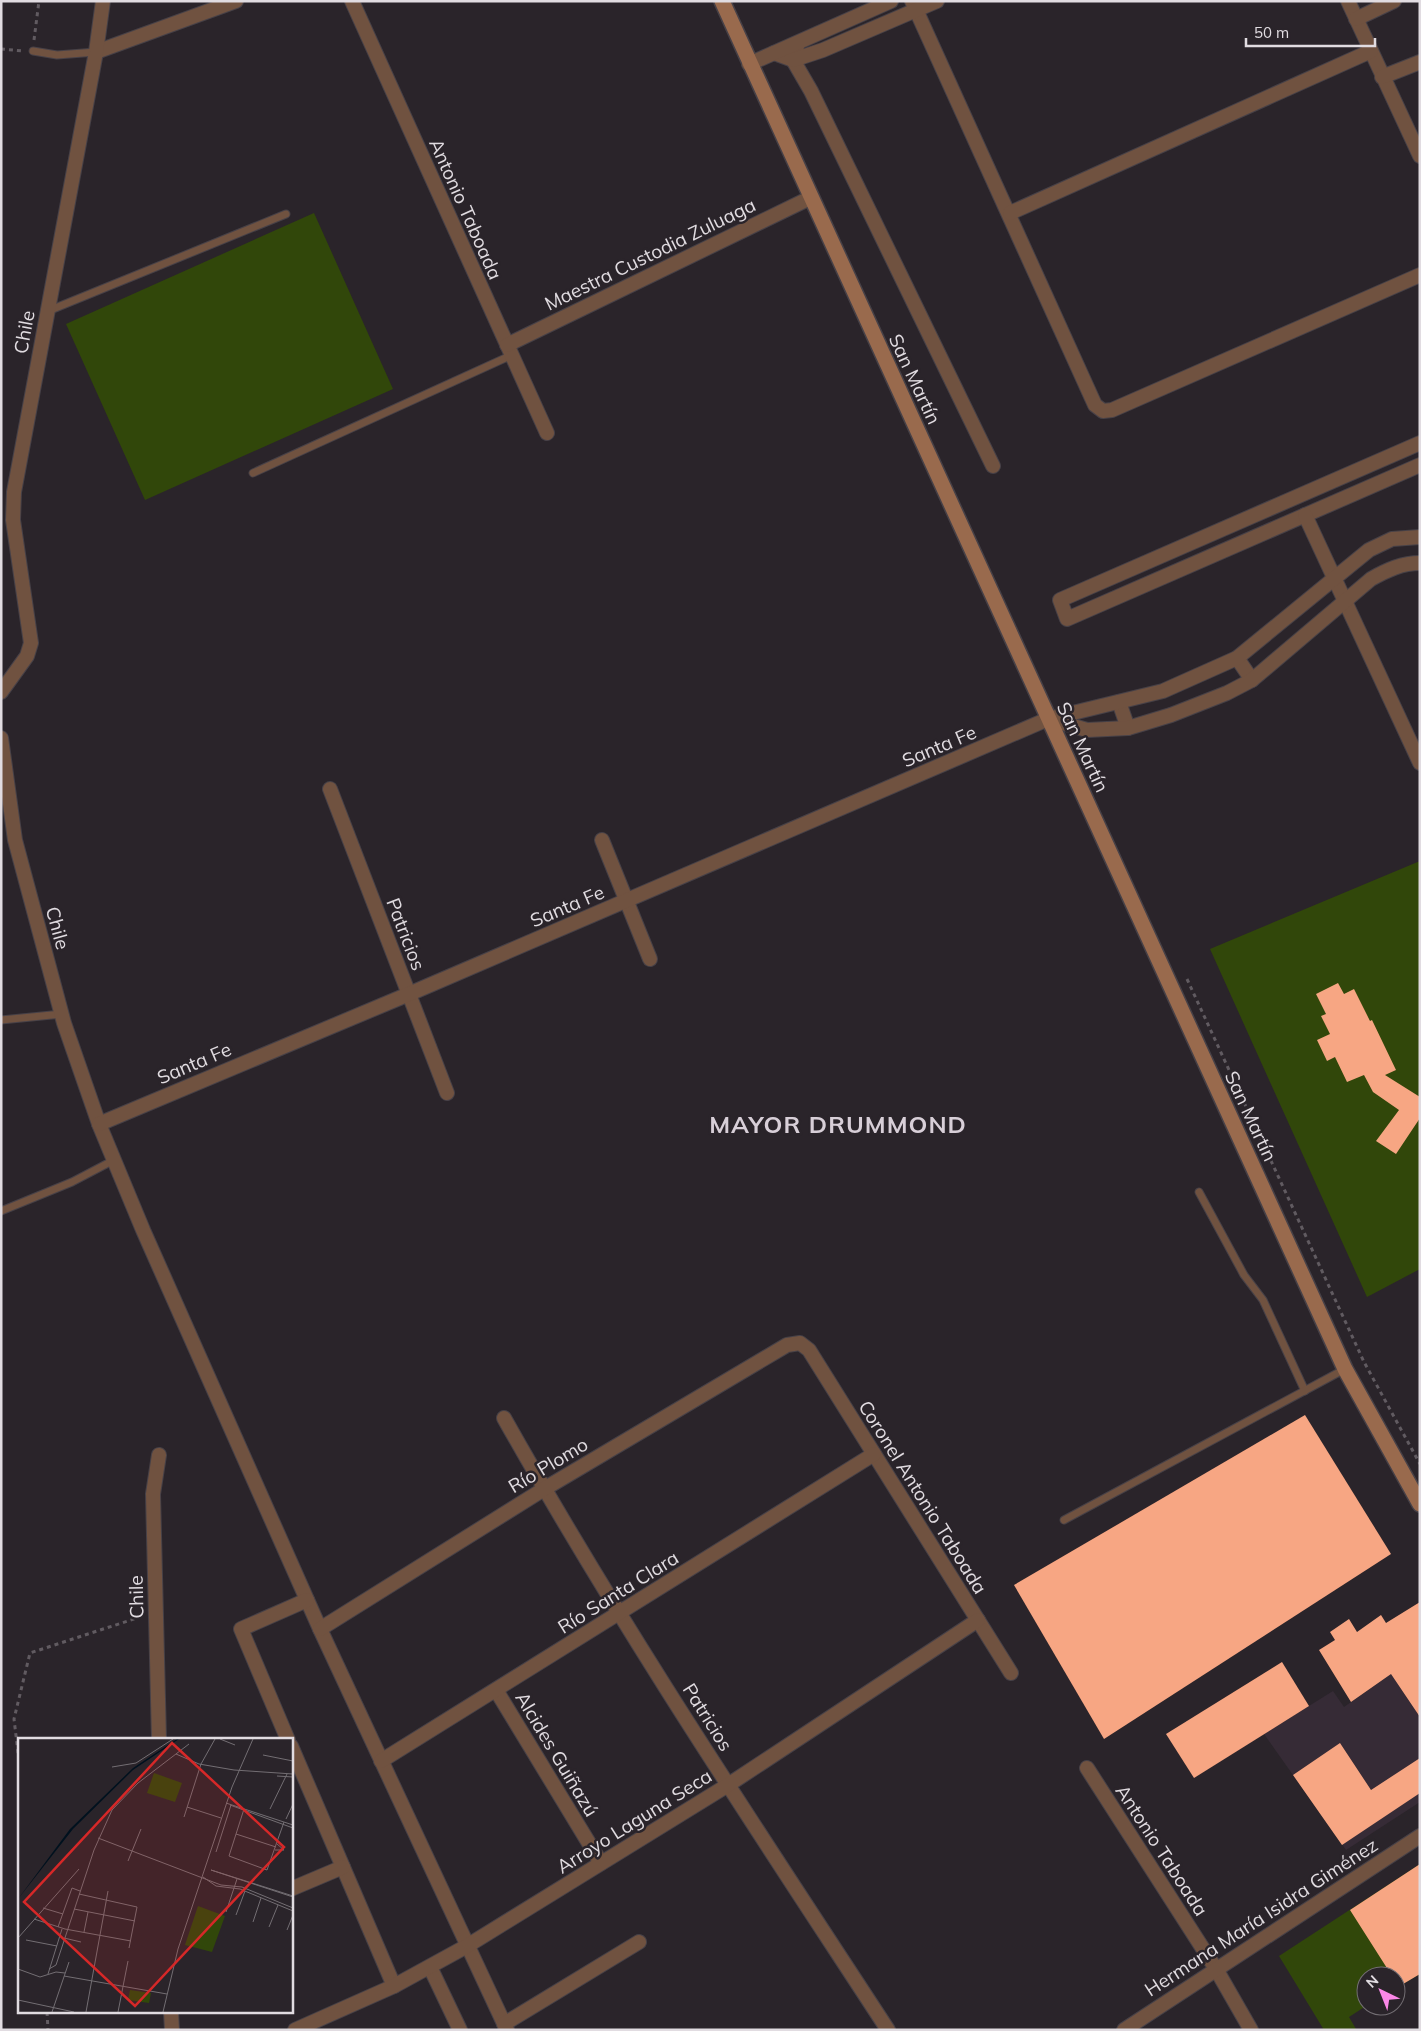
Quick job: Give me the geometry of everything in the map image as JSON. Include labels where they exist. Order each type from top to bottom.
[{"type":"main road","name":"San Martín","points":[[722,1],[810,198],[1345,1369],[1420,1504]]},
{"type":"street","name":"Chile","points":[[1,692],[27,656],[30,643],[13,520],[14,492],[96,52],[103,1]]},
{"type":"street","points":[[96,52],[236,1]]},
{"type":"street","name":"Antonio Taboada","points":[[352,1],[547,433]]},
{"type":"street","points":[[749,64],[891,1]]},
{"type":"street","points":[[774,53],[793,60],[823,50],[914,6],[937,1]]},
{"type":"street","points":[[1348,1],[1420,156]]},
{"type":"street","points":[[1356,19],[1394,1]]},
{"type":"street","points":[[914,6],[1096,405],[1103,411],[1112,410],[1420,275]]},
{"type":"street","points":[[798,42],[793,60],[811,91],[992,466]]},
{"type":"street","points":[[1010,213],[1371,51]]},
{"type":"street","points":[[1382,77],[1420,62]]},
{"type":"street","name":"Maestra Custodia Zuluaga","points":[[509,350],[810,198]]},
{"type":"street","points":[[1420,442],[1060,600],[1067,619],[1420,465]]},
{"type":"street","points":[[1305,515],[1333,579],[1420,763]]},
{"type":"street","name":"Santa Fe","points":[[99,1124],[408,994],[1048,719],[1163,691],[1237,658],[1369,550],[1392,538],[1420,537]]},
{"type":"street","points":[[1048,719],[1086,730],[1128,728],[1208,702],[1252,680],[1371,579],[1390,569],[1409,563],[1420,563]]},
{"type":"street","points":[[1237,658],[1252,680]]},
{"type":"street","points":[[1119,702],[1128,728]]},
{"type":"street","name":"Chile","points":[[1,738],[15,840],[62,1014],[99,1124],[320,1629],[506,2027]]},
{"type":"street","name":"Patricios","points":[[330,789],[447,1093]]},
{"type":"street","points":[[602,840],[650,959]]},
{"type":"street","name":"Coronel Antonio Taboada","points":[[800,1343],[808,1350],[1011,1673]]},
{"type":"street","name":"Río Plomo","points":[[320,1629],[544,1489],[787,1345],[800,1343]]},
{"type":"street","name":"Patricios","points":[[504,1418],[544,1489],[728,1784],[888,2030]]},
{"type":"street","name":"Río Santa Clara","points":[[381,1761],[874,1454]]},
{"type":"street","name":"Chile","points":[[159,1455],[153,1494],[159,1738]]},
{"type":"street","points":[[287,1738],[241,1629],[308,1600]]},
{"type":"street","name":"Arroyo Laguna Seca","points":[[295,2030],[394,1986],[467,1946],[728,1784],[978,1620]]},
{"type":"street","name":"Alcides Guiñazú","points":[[496,1690],[601,1863]]},
{"type":"street","points":[[292,1748],[394,1986]]},
{"type":"street","name":"Antonio Taboada","points":[[1087,1768],[1216,1969],[1252,2030]]},
{"type":"street","name":"Hermana María Isidra Giménez","points":[[1124,2030],[1420,1836]]},
{"type":"street","points":[[292,1889],[342,1867]]},
{"type":"street","points":[[506,2027],[639,1942]]},
{"type":"street","points":[[430,1967],[460,2030]]},
{"type":"street","points":[[171,2014],[172,2030]]},
{"type":"lane","points":[[33,51],[57,55],[96,52]]},
{"type":"lane","points":[[47,311],[286,214]]},
{"type":"lane","points":[[253,473],[509,350]]},
{"type":"lane","points":[[1,1020],[62,1014]]},
{"type":"lane","points":[[1,1211],[72,1182],[114,1160]]},
{"type":"lane","points":[[1199,1192],[1244,1274],[1263,1300],[1305,1391]]},
{"type":"lane","points":[[1064,1520],[1345,1369]]},
{"type":"path","points":[[33,51],[39,1]]},
{"type":"path","points":[[1,49],[13,51]]},
{"type":"path","points":[[18,1753],[14,1719],[30,1653],[155,1612]]},
{"type":"path","points":[[46,2014],[48,2030]]},
{"type":"shaded area","points":[[1420,1635],[1420,1802],[1346,1850],[1264,1734],[1333,1691],[1344,1707],[1388,1676]]},
{"type":"green space","points":[[314,213],[393,389],[145,500],[66,324]]},
{"type":"green space","points":[[1420,861],[1420,1269],[1367,1297],[1210,949]]},
{"type":"green space","points":[[1420,1864],[1420,1974],[1406,1982],[1406,1966],[1356,1966],[1356,2012],[1349,2017],[1356,2029],[1324,2030],[1279,1956]]},
{"type":"building","points":[[1338,983],[1344,994],[1354,989],[1370,1021],[1372,1020],[1396,1070],[1385,1075],[1420,1097],[1420,1118],[1396,1154],[1376,1141],[1399,1110],[1373,1092],[1364,1075],[1347,1082],[1335,1057],[1327,1061],[1317,1040],[1330,1034],[1321,1016],[1326,1014],[1316,994]]},
{"type":"building","points":[[1305,1415],[1391,1554],[1104,1739],[1014,1585]]},
{"type":"building","points":[[1420,1602],[1420,1717],[1391,1674],[1351,1702],[1319,1650],[1335,1640],[1330,1632],[1349,1619],[1357,1632],[1381,1615],[1386,1623]]},
{"type":"building","points":[[1282,1662],[1309,1706],[1194,1778],[1166,1734]]},
{"type":"building","points":[[1340,1743],[1371,1790],[1420,1758],[1420,1793],[1342,1845],[1293,1775]]},
{"type":"building","points":[[1420,1864],[1420,1974],[1406,1982],[1406,1966],[1386,1966],[1350,1910]]},
{"type":"district","name":"MAYOR DRUMMOND","points":[[838,1125]]}]
